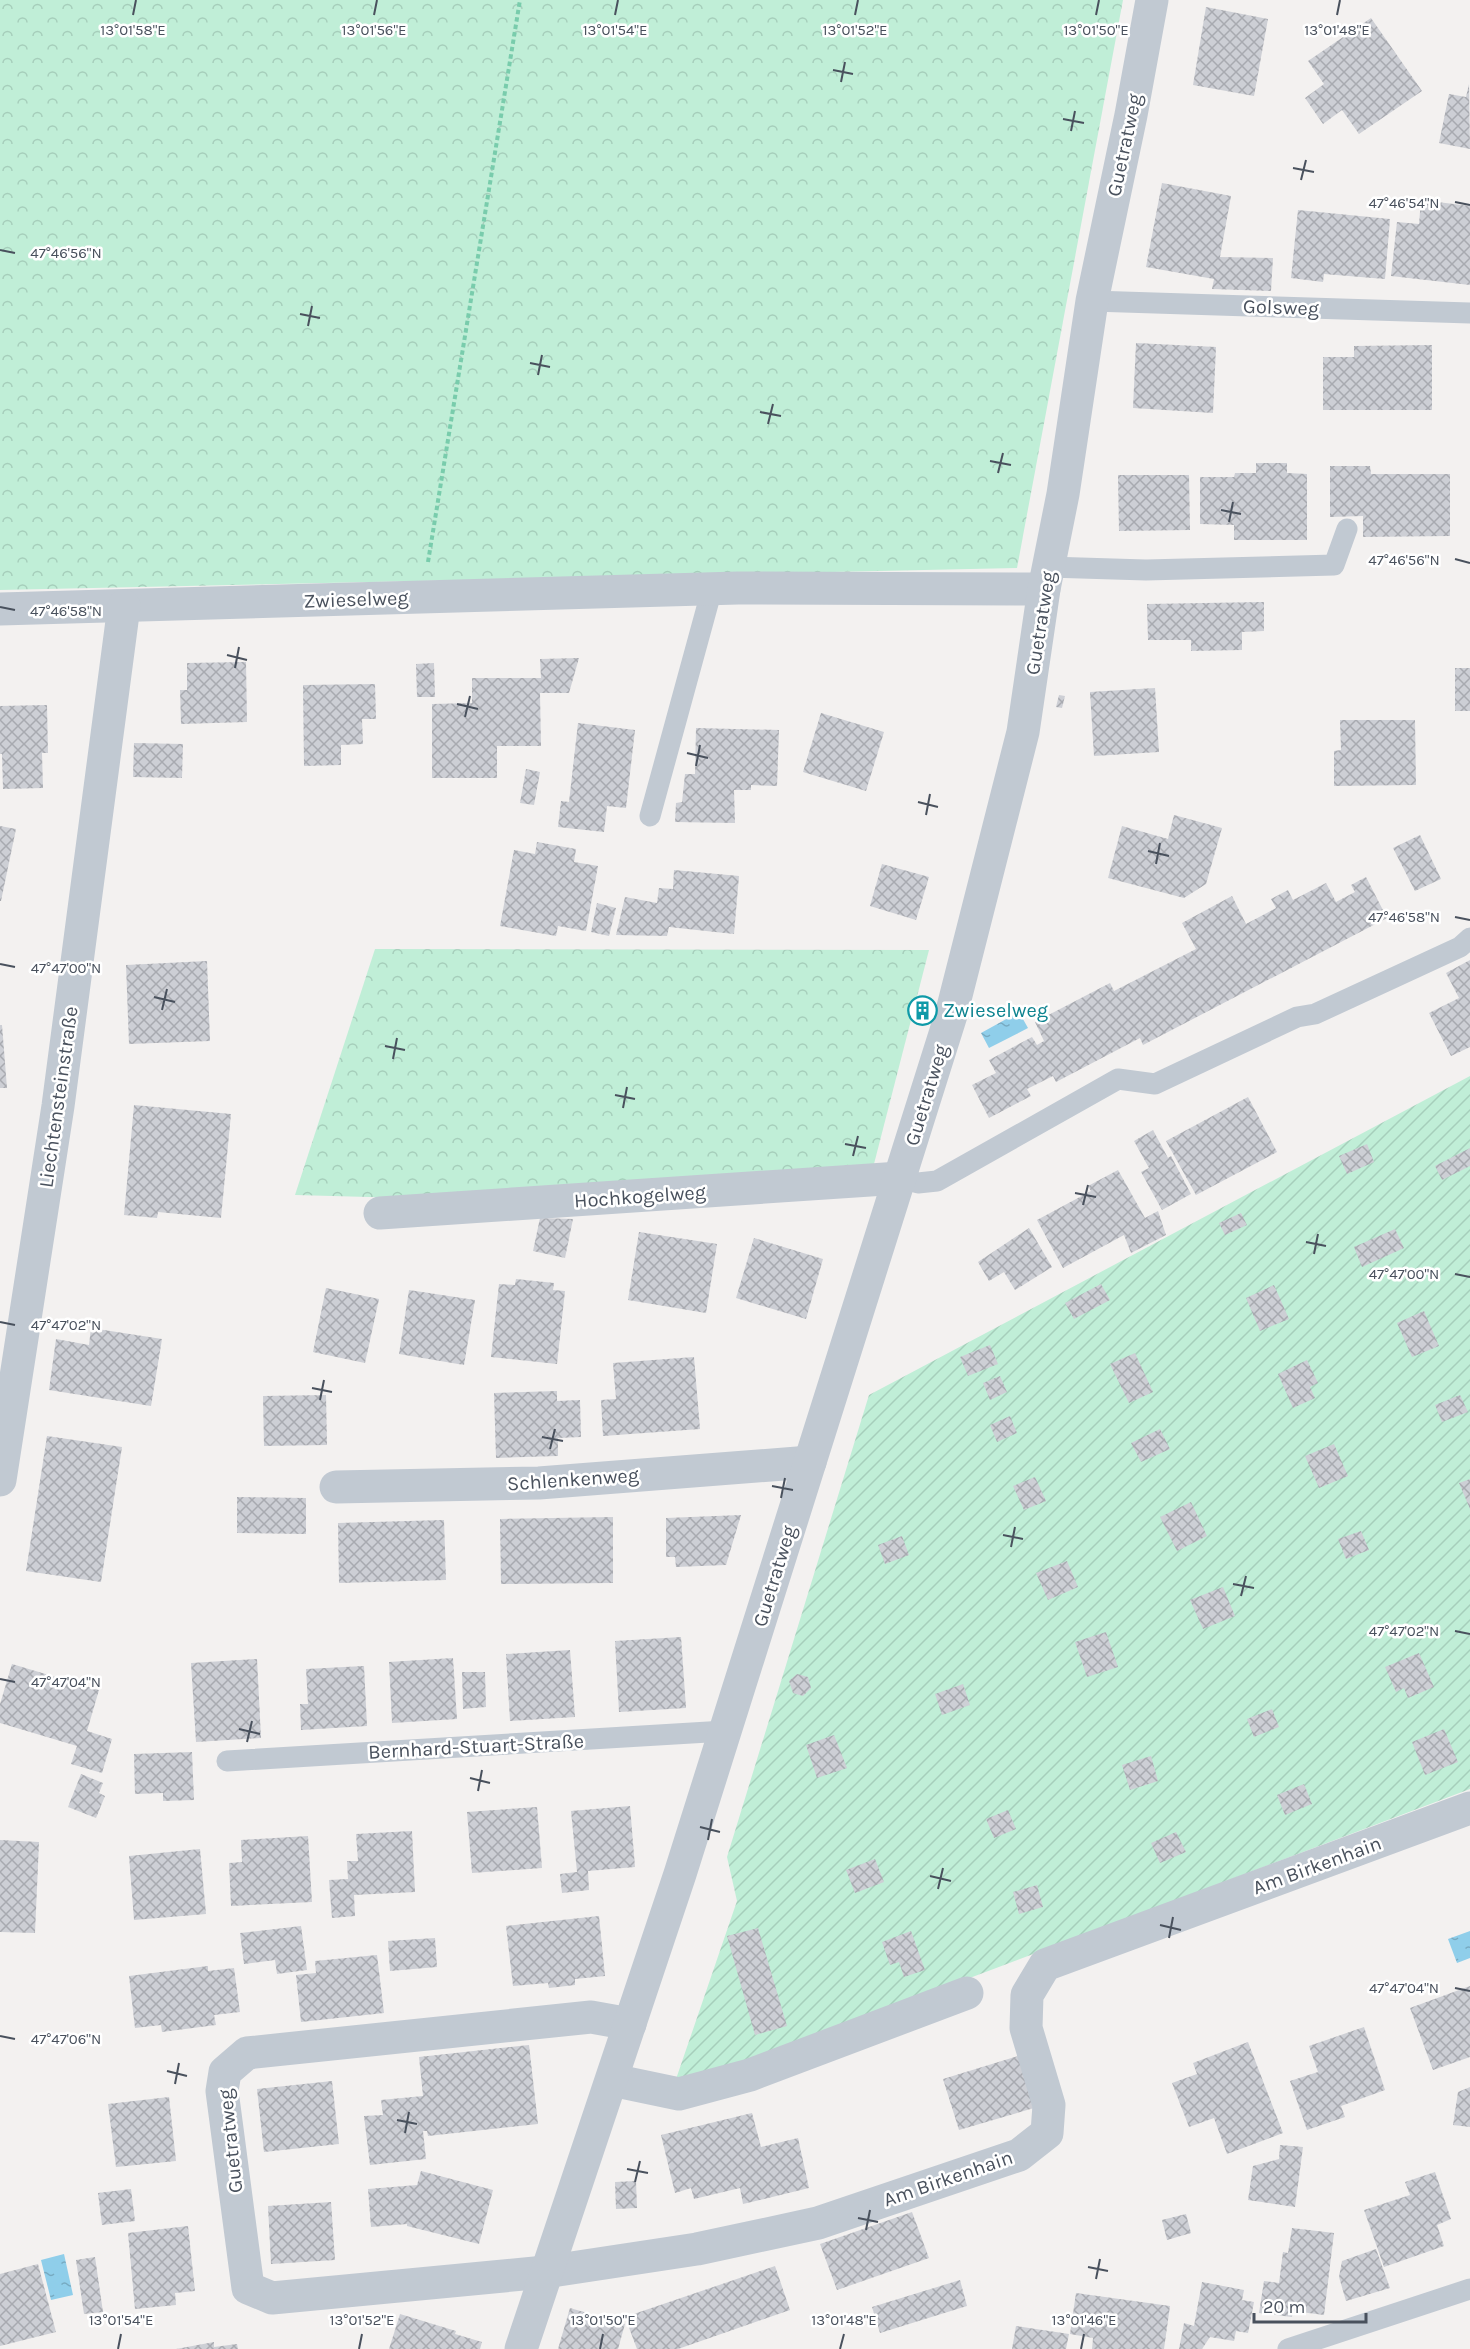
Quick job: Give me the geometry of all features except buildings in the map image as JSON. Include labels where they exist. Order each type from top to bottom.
[{"type":"street","name":"Guetratweg","points":[[521,2349],[545,2272],[612,2080],[725,1731],[951,1015],[1023,732],[1046,578],[1063,494],[1092,301],[1131,115],[1152,0]]},
{"type":"street","name":"Zwieselweg","points":[[0,609],[1046,578]]},
{"type":"street","name":"Liechtensteinstraße","points":[[0,1480],[58,1106],[124,606]]},
{"type":"street","name":"Hochkogelweg","points":[[380,1213],[900,1178]]},
{"type":"street","name":"Schlenkenweg","points":[[336,1487],[539,1483],[810,1462]]},
{"type":"street","name":"Am Birkenhain","points":[[545,2272],[697,2249],[818,2223],[1018,2155],[1047,2133],[1049,2105],[1026,2028],[1027,1995],[1045,1965],[1470,1808]]},
{"type":"street","points":[[612,2080],[679,2094],[750,2075],[967,1993]]},
{"type":"street","name":"Guetratweg","points":[[545,2272],[272,2298],[248,2288],[222,2091],[225,2072],[247,2053],[591,2017],[630,2024]]},
{"type":"lane","name":"Golsweg","points":[[1092,301],[1470,313]]},
{"type":"lane","points":[[1046,578],[1146,570],[1334,565],[1347,529]]},
{"type":"lane","points":[[650,816],[712,589]]},
{"type":"lane","points":[[900,1178],[918,1183],[937,1181],[1118,1079],[1155,1084],[1297,1017],[1315,1014],[1460,946],[1470,939]]},
{"type":"lane","name":"Bernhard-Stuart-Straße","points":[[227,1761],[725,1731]]},
{"type":"lane","points":[[1288,2349],[1470,2289]]},
{"type":"path","points":[[422,597],[520,0]]},
{"type":"green space","points":[[0,0],[1123,0],[1017,568],[0,590]]},
{"type":"green space","points":[[375,949],[929,950],[874,1164],[406,1198],[295,1195]]},
{"type":"green space","points":[[1470,1076],[1470,1789],[782,2049],[675,2082],[737,1901],[727,1857],[869,1395]]},
{"type":"water","points":[[1019,1012],[1028,1028],[989,1048],[981,1033]]},
{"type":"water","points":[[1470,1931],[1470,1958],[1457,1963],[1448,1939]]},
{"type":"water","points":[[64,2254],[73,2295],[51,2300],[41,2260]]},
{"type":"place","name":"Zwieselweg","points":[[922,1010]]}]
